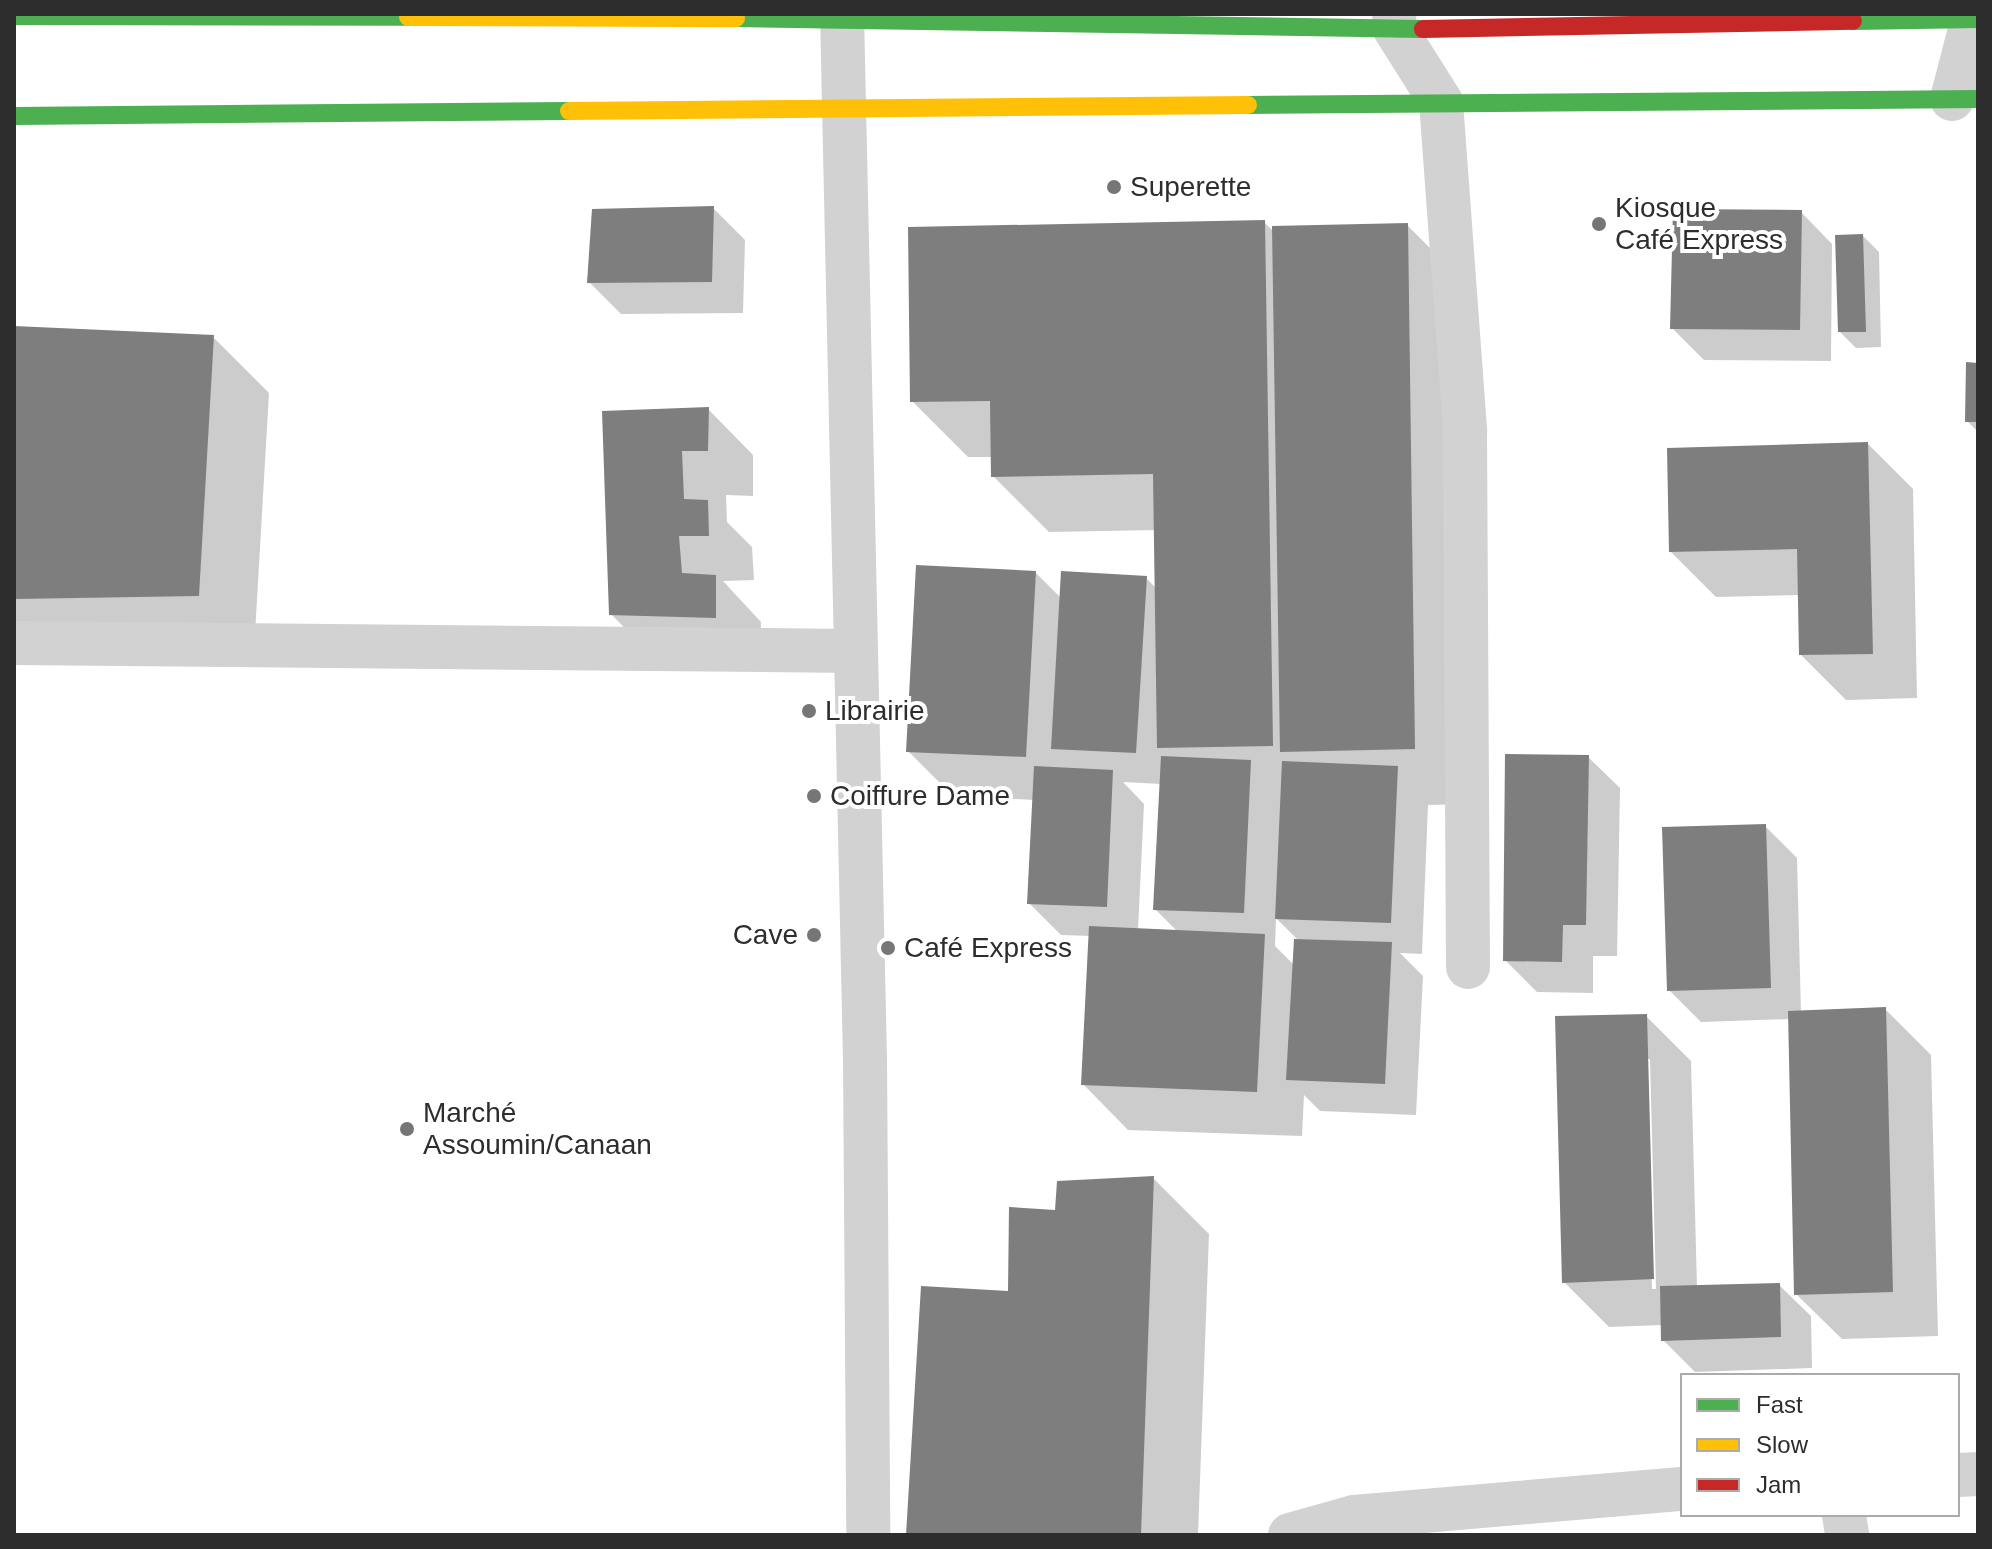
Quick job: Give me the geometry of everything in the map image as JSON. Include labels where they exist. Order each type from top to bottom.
[{"type":"street","points":[[14,16],[842,16],[1394,21],[1975,17],[1965,99],[1441,102],[845,112],[14,116]]},
{"type":"street","points":[[842,16],[856,651],[868,1535]]},
{"type":"street","points":[[1394,21],[1441,102],[1465,432],[1468,967]]},
{"type":"street","points":[[14,643],[856,651]]},
{"type":"street","points":[[1290,1535],[1354,1517],[1680,1489]]},
{"type":"building","points":[[714,206],[712,282],[587,283],[592,209]]},
{"type":"building","points":[[1673,209],[1802,210],[1800,330],[1670,329]]},
{"type":"building","points":[[1265,220],[1273,746],[1157,748],[1153,474],[991,477],[990,401],[910,402],[908,227]]},
{"type":"building","points":[[1408,223],[1415,749],[1280,752],[1272,226]]},
{"type":"building","points":[[1863,234],[1866,332],[1838,332],[1835,235]]},
{"type":"building","points":[[14,326],[214,335],[199,596],[14,599]]},
{"type":"building","points":[[1966,362],[1978,363],[1978,422],[1965,422]]},
{"type":"building","points":[[709,407],[708,451],[682,451],[684,499],[708,500],[709,536],[679,536],[682,573],[716,575],[716,618],[609,615],[602,411]]},
{"type":"building","points":[[1868,442],[1873,654],[1799,655],[1797,549],[1669,552],[1667,448]]},
{"type":"building","points":[[916,565],[1036,571],[1026,757],[906,752]]},
{"type":"building","points":[[1061,571],[1147,576],[1136,753],[1051,749]]},
{"type":"building","points":[[1505,754],[1589,755],[1586,925],[1563,925],[1562,962],[1503,961]]},
{"type":"building","points":[[1161,756],[1251,760],[1244,913],[1153,910]]},
{"type":"building","points":[[1282,761],[1398,766],[1391,923],[1275,919]]},
{"type":"building","points":[[1034,766],[1113,770],[1107,907],[1027,904]]},
{"type":"building","points":[[1766,824],[1771,988],[1667,991],[1662,827]]},
{"type":"building","points":[[1089,926],[1265,934],[1257,1092],[1081,1085]]},
{"type":"building","points":[[1294,939],[1392,942],[1385,1084],[1286,1080]]},
{"type":"building","points":[[1886,1007],[1893,1292],[1794,1295],[1788,1011]]},
{"type":"building","points":[[1647,1014],[1654,1279],[1562,1283],[1555,1016]]},
{"type":"building","points":[[1154,1176],[1141,1535],[906,1535],[921,1286],[1008,1291],[1009,1207],[1055,1210],[1057,1181]]},
{"type":"building","points":[[1780,1283],[1781,1337],[1661,1341],[1660,1286]]},
{"type":"traffic: fast","points":[[14,16],[408,17]]},
{"type":"traffic: fast","points":[[736,18],[1423,29]]},
{"type":"traffic: fast","points":[[1853,21],[1978,19]]},
{"type":"traffic: fast","points":[[1248,105],[1978,99]]},
{"type":"traffic: fast","points":[[14,116],[569,111]]},
{"type":"traffic: slow","points":[[408,17],[736,18]]},
{"type":"traffic: slow","points":[[569,111],[1248,105]]},
{"type":"traffic: jam","points":[[1423,29],[1853,21]]},
{"type":"place","name":"Superette","points":[[1114,187]]},
{"type":"place","name":"Kiosque Café Express","points":[[1599,224]]},
{"type":"place","name":"Librairie","points":[[809,711]]},
{"type":"place","name":"Coiffure Dame","points":[[814,796]]},
{"type":"place","name":"Cave","points":[[814,935]]},
{"type":"place","name":"Café Express","points":[[888,948]]},
{"type":"place","name":"Marché Assoumin/Canaan","points":[[407,1129]]}]
